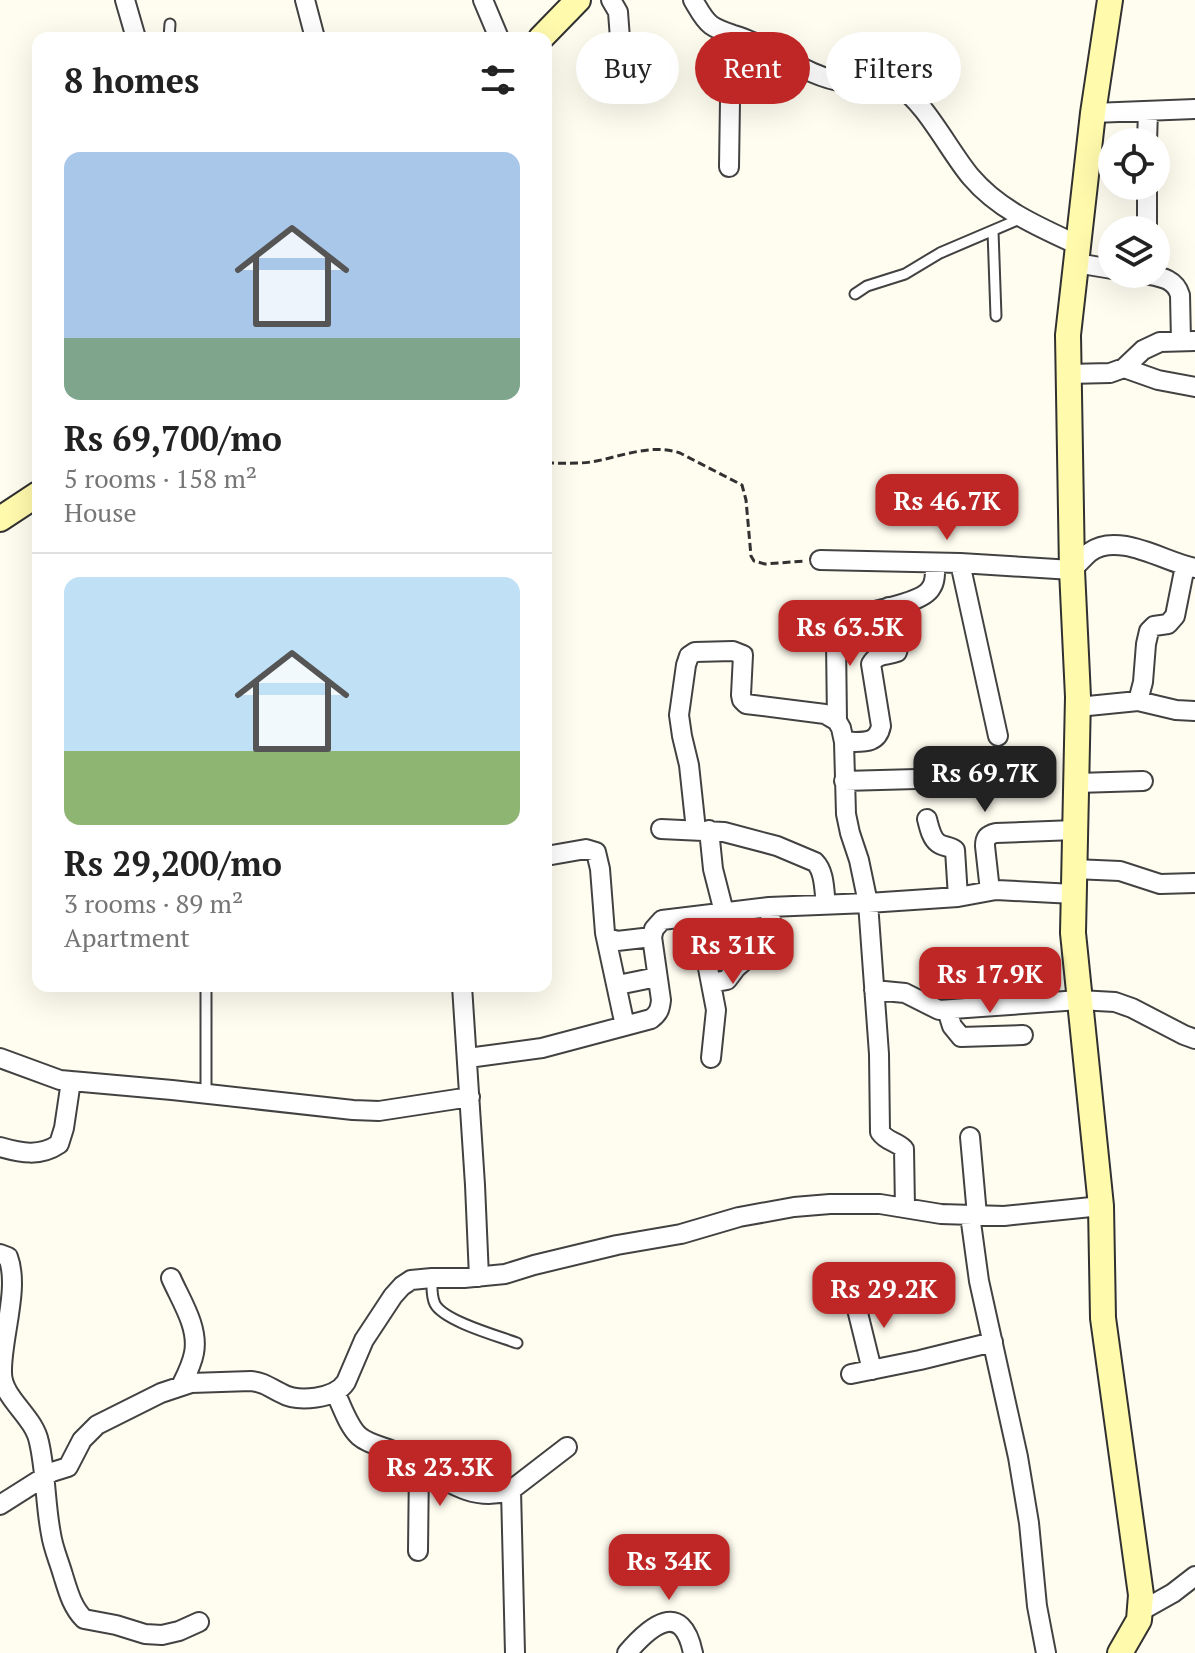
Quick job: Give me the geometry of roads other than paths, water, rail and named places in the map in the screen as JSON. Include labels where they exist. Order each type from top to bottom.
[{"type":"street","points":[[125,0],[134,32]]},
{"type":"street","points":[[305,0],[313,32]]},
{"type":"street","points":[[483,0],[496,32]]},
{"type":"street","points":[[547,32],[578,0]]},
{"type":"street","points":[[611,0],[618,12],[620,32]]},
{"type":"street","points":[[693,0],[710,25],[726,32]]},
{"type":"street","points":[[1110,0],[1077,254],[1068,335],[1068,374],[1078,707],[1073,933],[1101,1206],[1103,1318],[1141,1595],[1139,1620],[1120,1653]]},
{"type":"street","points":[[810,71],[848,83],[877,81],[898,86],[925,112],[973,180],[1003,206],[1077,254],[1098,263]]},
{"type":"street","points":[[729,167],[730,104]]},
{"type":"street","points":[[1093,113],[1195,109]]},
{"type":"street","points":[[1147,128],[1148,111]]},
{"type":"street","points":[[1068,374],[1110,373],[1124,368],[1152,345],[1188,341],[1178,289],[1170,282]]},
{"type":"street","points":[[1124,368],[1158,380],[1195,387]]},
{"type":"street","points":[[0,519],[32,498]]},
{"type":"street","points":[[820,560],[960,563],[1072,570],[1098,548],[1121,546],[1144,550],[1190,567],[1175,616],[1168,624],[1154,626],[1149,631],[1138,701]]},
{"type":"street","points":[[905,1208],[904,1149],[884,1139],[880,1132],[880,1064],[868,903],[850,833],[844,781],[844,742],[837,721],[837,636],[852,618],[926,595],[932,588],[935,563]]},
{"type":"street","points":[[960,563],[998,736]]},
{"type":"street","points":[[844,742],[872,740],[880,732],[871,664],[880,655],[897,652],[899,645],[889,607]]},
{"type":"street","points":[[724,912],[702,830],[679,715],[689,656],[695,652],[739,652],[743,655],[741,695],[746,704],[825,714],[837,721]]},
{"type":"street","points":[[1078,707],[1138,701],[1195,711]]},
{"type":"street","points":[[844,781],[953,778]]},
{"type":"street","points":[[1077,783],[1143,781]]},
{"type":"street","points":[[927,819],[934,840],[955,850],[958,897]]},
{"type":"street","points":[[661,829],[724,832],[777,846],[815,862],[822,874],[826,905]]},
{"type":"street","points":[[990,891],[985,846],[989,835],[1075,830]]},
{"type":"street","points":[[552,855],[586,849],[596,852],[605,933],[625,1026]]},
{"type":"street","points":[[1074,869],[1120,871],[1160,884],[1195,883]]},
{"type":"street","points":[[468,1058],[527,1051],[657,1015],[661,1000],[652,937],[662,920],[769,907],[958,897],[990,891],[1074,894]]},
{"type":"street","points":[[711,983],[727,980],[751,955],[770,943],[773,934],[769,907]]},
{"type":"street","points":[[698,916],[717,1015],[711,1058]]},
{"type":"street","points":[[605,933],[612,940],[652,937]]},
{"type":"street","points":[[618,985],[657,977]]},
{"type":"street","points":[[874,990],[905,993],[932,1008],[947,1010],[1079,1000],[1115,1002],[1195,1039]]},
{"type":"street","points":[[462,992],[479,1277]]},
{"type":"street","points":[[947,1010],[952,1026],[961,1037],[1023,1035]]},
{"type":"street","points":[[0,1058],[51,1078],[71,1081],[366,1111],[470,1097]]},
{"type":"street","points":[[0,1147],[44,1153],[61,1136],[71,1081]]},
{"type":"street","points":[[970,1137],[979,1281],[1018,1457],[1046,1653]]},
{"type":"street","points":[[0,1505],[52,1472],[68,1467],[82,1440],[97,1425],[182,1384],[251,1381],[261,1382],[288,1396],[319,1397],[335,1392],[346,1382],[364,1340],[393,1296],[411,1280],[505,1274],[768,1211],[841,1204],[880,1204],[941,1214],[1004,1216],[1101,1206]]},
{"type":"street","points":[[0,1254],[8,1257],[12,1286],[3,1327],[1,1376],[3,1384],[34,1427],[40,1444],[51,1534],[78,1613],[84,1619],[145,1634],[162,1635],[199,1622]]},
{"type":"street","points":[[171,1278],[190,1319],[194,1336],[194,1356],[182,1384]]},
{"type":"street","points":[[855,1301],[872,1370]]},
{"type":"street","points":[[851,1374],[993,1342]]},
{"type":"street","points":[[335,1392],[361,1438],[398,1453],[463,1490],[479,1495],[501,1494],[511,1490],[567,1447]]},
{"type":"street","points":[[418,1551],[419,1465]]},
{"type":"street","points":[[511,1490],[515,1653]]},
{"type":"street","points":[[1141,1611],[1195,1576]]},
{"type":"street","points":[[627,1653],[655,1626],[677,1623],[688,1633],[693,1653]]},
{"type":"lane","points":[[169,32],[170,24]]},
{"type":"lane","points":[[855,294],[867,286],[905,274],[940,253],[1022,218]]},
{"type":"lane","points":[[993,231],[996,316]]},
{"type":"lane","points":[[206,992],[206,1093]]},
{"type":"lane","points":[[432,1278],[434,1303],[445,1314],[517,1343]]}]
